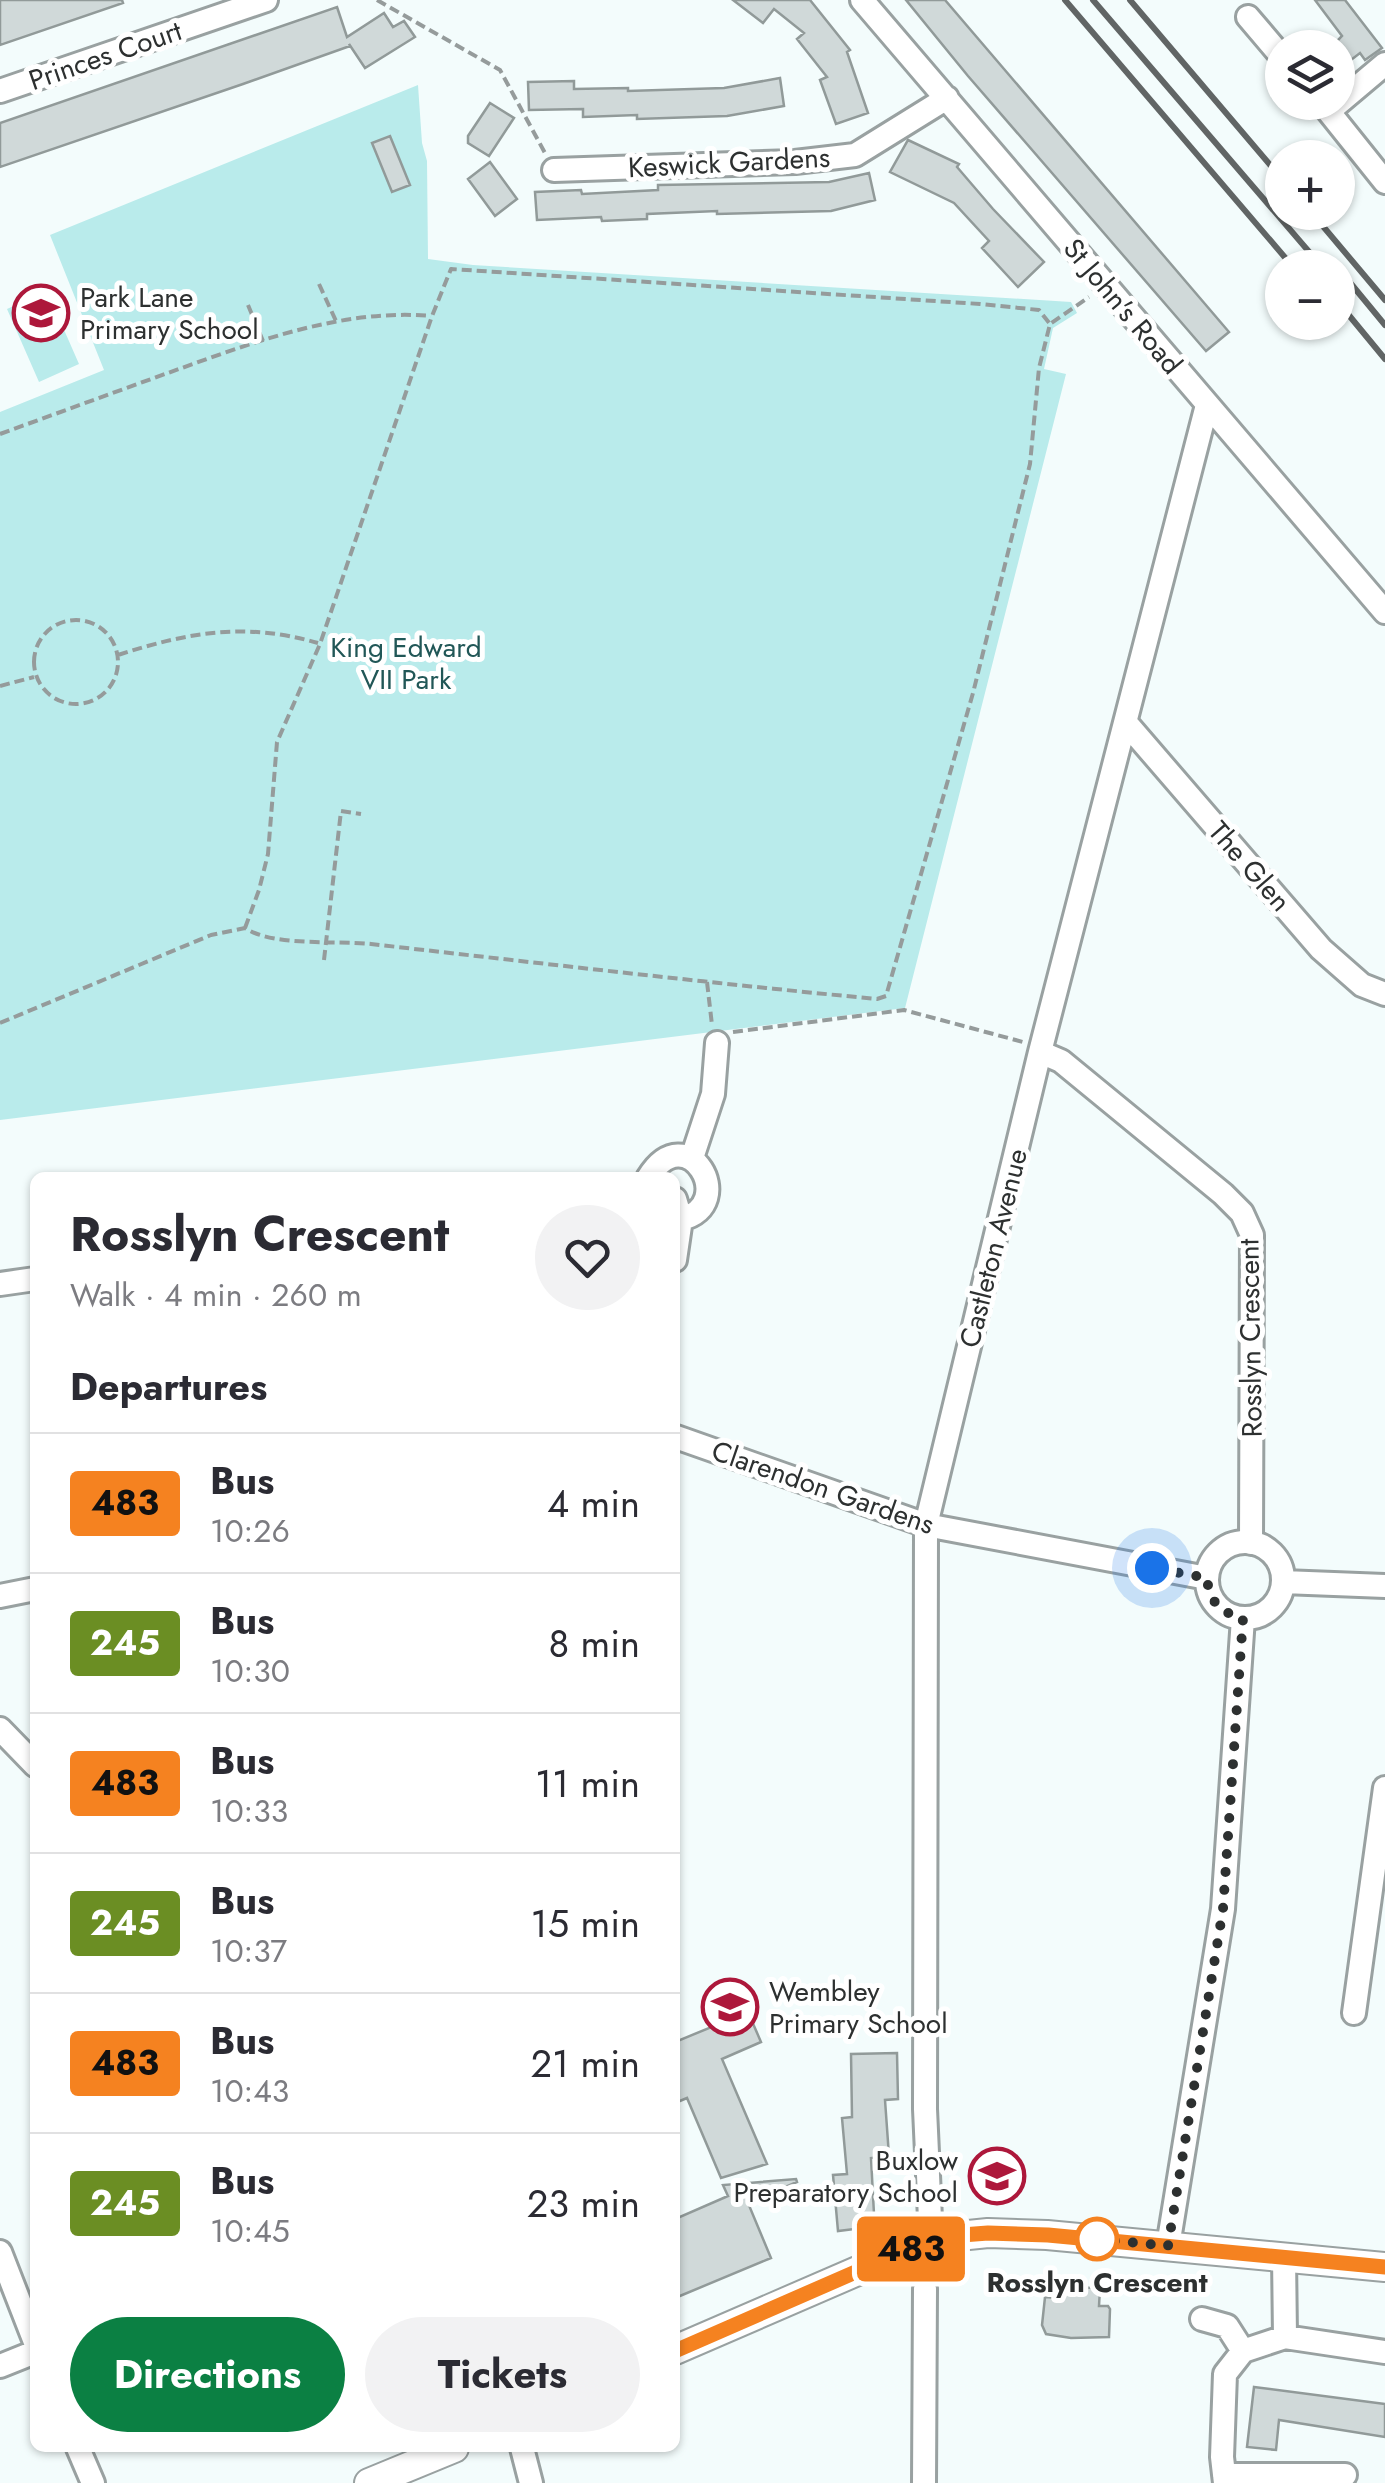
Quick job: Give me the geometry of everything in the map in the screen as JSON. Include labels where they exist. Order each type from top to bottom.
[{"type":"main road","points":[[680,2348],[931,2242],[988,2233],[1284,2256],[1385,2268]]},
{"type":"main road","points":[[369,2483],[437,2452]]},
{"type":"street","name":"Princes Court","points":[[0,91],[266,0]]},
{"type":"street","name":"St John's Road","points":[[862,0],[1385,612]]},
{"type":"street","points":[[1248,17],[1265,37]]},
{"type":"street","points":[[1355,86],[1385,64]]},
{"type":"street","name":"Keswick Gardens","points":[[554,170],[795,162],[854,155],[947,98]]},
{"type":"street","points":[[1335,120],[1385,182]]},
{"type":"street","name":"Castleton Avenue","points":[[931,2242],[925,2109],[926,1525],[1041,1050],[1207,405]]},
{"type":"street","name":"The Glen","points":[[1127,724],[1321,949],[1362,984],[1385,994]]},
{"type":"street","points":[[692,1158],[712,1094],[715,1039]]},
{"type":"street","name":"Rosslyn Crescent","points":[[1041,1050],[1061,1061],[1224,1194],[1242,1213],[1252,1235],[1251,1543]]},
{"type":"street","points":[[652,1172],[658,1161],[676,1154],[692,1158],[705,1172],[709,1191],[703,1205],[693,1216],[680,1210]]},
{"type":"street","points":[[0,1284],[30,1280]]},
{"type":"street","name":"Clarendon Gardens","points":[[680,1440],[926,1525],[1207,1578]]},
{"type":"street","points":[[1251,1543],[1274,1556],[1281,1567],[1283,1582],[1273,1606],[1262,1614],[1243,1618],[1219,1608],[1211,1598],[1207,1578],[1218,1554],[1228,1546],[1251,1543]]},
{"type":"street","points":[[1283,1582],[1385,1586]]},
{"type":"street","points":[[0,1596],[30,1589]]},
{"type":"street","points":[[1168,2246],[1223,1909],[1243,1618]]},
{"type":"street","points":[[0,1729],[30,1760]]},
{"type":"street","points":[[1354,2013],[1376,1908],[1385,1788]]},
{"type":"street","points":[[0,2252],[30,2329]]},
{"type":"street","points":[[1284,2256],[1285,2338]]},
{"type":"street","points":[[924,2483],[925,2288]]},
{"type":"street","points":[[1202,2319],[1227,2326],[1242,2351]]},
{"type":"street","points":[[1345,2474],[1224,2479],[1225,2374],[1242,2351],[1285,2338],[1385,2352]]},
{"type":"street","points":[[0,2366],[30,2354]]},
{"type":"street","points":[[80,2452],[93,2483]]},
{"type":"street","points":[[523,2452],[531,2483]]},
{"type":"path","points":[[377,0],[500,70],[554,170]]},
{"type":"path","points":[[244,928],[268,854],[277,742],[320,644],[432,316],[452,270],[1039,310],[1050,324]]},
{"type":"path","points":[[319,284],[336,321]]},
{"type":"path","points":[[0,1024],[211,935],[244,928],[263,938],[324,940],[883,998],[888,994],[972,693],[1030,464],[1039,368],[1050,324],[1105,286]]},
{"type":"path","points":[[248,305],[263,341]]},
{"type":"path","points":[[0,434],[263,341],[336,321],[378,314],[432,316]]},
{"type":"path","points":[[84,620],[96,624],[106,632],[118,654],[114,681],[105,692],[80,704],[54,698],[36,677],[34,652],[40,640],[58,623],[84,620]]},
{"type":"path","points":[[118,654],[223,631],[284,633],[320,644]]},
{"type":"path","points":[[0,686],[36,677]]},
{"type":"path","points":[[324,960],[341,811],[362,814]]},
{"type":"path","points":[[707,982],[715,1039],[904,1010],[1041,1050]]},
{"type":"path","points":[[883,998],[887,1012]]},
{"type":"green space","name":"King Edward VII Park","points":[[418,85],[427,161],[428,259],[1071,302],[1077,313],[1053,328],[1044,369],[1066,374],[905,1008],[0,1120],[0,412],[104,370],[50,235]]},
{"type":"green space","points":[[47,291],[79,364],[39,382],[7,309]]},
{"type":"building","points":[[0,0],[122,0],[123,3],[0,45]]},
{"type":"building","points":[[733,0],[810,0],[850,50],[847,52],[868,113],[836,124],[820,80],[827,77],[797,39],[804,33],[774,9],[763,23]]},
{"type":"building","points":[[906,0],[945,0],[1229,332],[1206,351]]},
{"type":"building","points":[[1315,0],[1345,0],[1382,48],[1365,60],[1360,53],[1355,57],[1355,30],[1338,30]]},
{"type":"building","points":[[337,7],[347,37],[384,13],[393,27],[404,21],[415,37],[365,68],[349,44],[0,167],[0,123]]},
{"type":"building","points":[[780,78],[784,106],[727,116],[637,119],[637,115],[583,117],[583,109],[529,110],[528,82],[574,81],[574,89],[628,91],[724,88]]},
{"type":"building","points":[[490,103],[514,118],[489,156],[468,143],[468,136]]},
{"type":"building","points":[[390,136],[410,185],[392,192],[372,143]]},
{"type":"building","points":[[908,140],[959,164],[957,167],[993,209],[1044,262],[1018,287],[982,248],[989,241],[954,203],[890,172]]},
{"type":"building","points":[[490,162],[517,199],[495,216],[468,179]]},
{"type":"building","points":[[869,173],[875,200],[831,211],[717,211],[647,214],[647,219],[537,220],[535,192],[581,190],[582,194],[658,190],[658,185],[829,182]]},
{"type":"building","points":[[748,2012],[761,2042],[722,2059],[767,2164],[721,2178],[687,2098],[680,2101],[680,2040]]},
{"type":"building","points":[[897,2053],[898,2099],[885,2100],[889,2156],[871,2158],[874,2214],[862,2215],[863,2228],[838,2231],[833,2175],[847,2174],[842,2118],[852,2117],[851,2054]]},
{"type":"building","points":[[796,2179],[797,2182],[748,2203],[771,2258],[680,2296],[680,2217],[728,2196],[723,2185]]},
{"type":"building","points":[[1057,2287],[1100,2288],[1099,2306],[1110,2309],[1109,2337],[1046,2334],[1042,2325],[1045,2297],[1057,2298]]},
{"type":"building","points":[[1254,2387],[1385,2404],[1385,2437],[1279,2420],[1276,2450],[1247,2447]]},
{"type":"railway","points":[[1065,0],[1279,250]]},
{"type":"railway","points":[[1093,0],[1308,250]]},
{"type":"railway","points":[[1130,0],[1265,159]]},
{"type":"railway","points":[[1326,230],[1385,300]]},
{"type":"railway","points":[[1355,289],[1385,325]]},
{"type":"railway","points":[[1355,323],[1385,359]]},
{"type":"bus line","name":"483","points":[[680,2349],[899,2253],[949,2236],[1048,2235],[1385,2267]]},
{"type":"place","name":"Park Lane Primary School","points":[[41,313]]},
{"type":"place","name":"Wembley Primary School","points":[[730,2007]]},
{"type":"place","name":"Buxlow Preparatory School","points":[[997,2176]]},
{"type":"place","name":"Rosslyn Crescent","points":[[1097,2239]]},
{"type":"route","points":[[1097,2239],[1168,2246],[1223,1909],[1243,1618],[1230,1616],[1219,1608],[1211,1598],[1207,1578],[1152,1568]]}]
